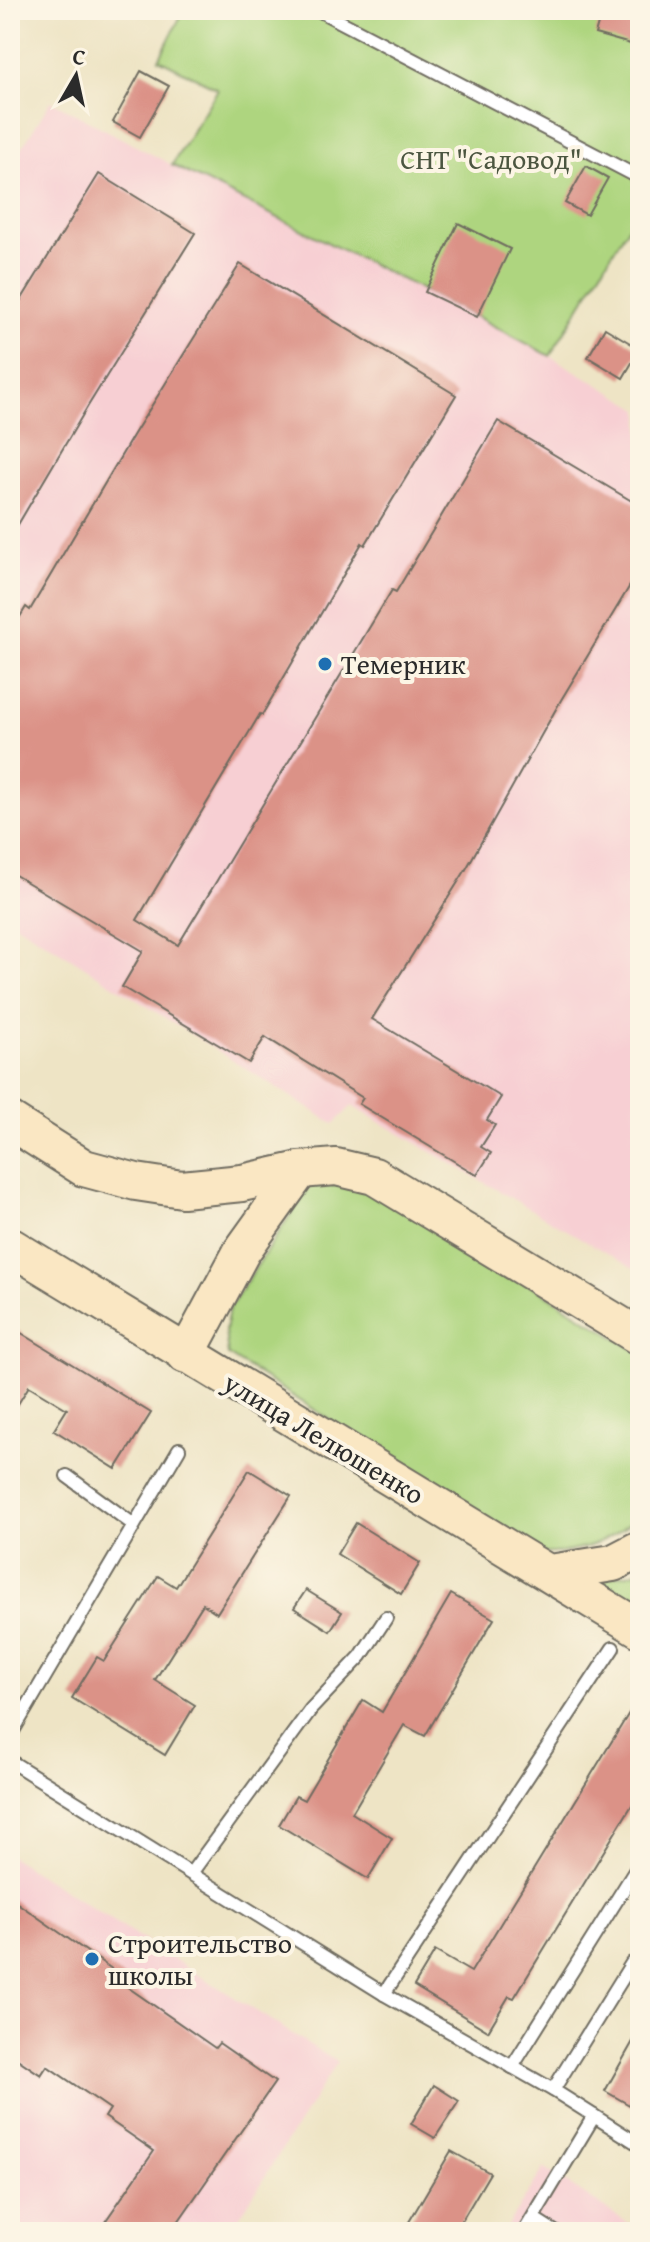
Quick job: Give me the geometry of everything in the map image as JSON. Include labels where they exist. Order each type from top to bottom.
[{"type":"street","points":[[10,1121],[84,1168],[136,1182],[182,1189],[242,1183],[300,1170],[336,1167],[374,1176],[640,1337]]},
{"type":"street","points":[[186,1355],[242,1251],[300,1170]]},
{"type":"street","name":"улица Лелюшенко","points":[[10,1246],[550,1573],[626,1638]]},
{"type":"street","points":[[550,1573],[613,1563],[640,1549]]},
{"type":"lane","points":[[318,10],[640,178]]},
{"type":"lane","points":[[10,1736],[179,1449]]},
{"type":"lane","points":[[67,1476],[134,1525]]},
{"type":"lane","points":[[192,1872],[311,1709],[361,1656],[386,1618]]},
{"type":"lane","points":[[384,1994],[626,1638]]},
{"type":"lane","points":[[10,1761],[384,1994],[553,2090],[640,2145]]},
{"type":"lane","points":[[512,2067],[640,1863]]},
{"type":"lane","points":[[553,2090],[632,1963],[640,1968]]},
{"type":"lane","points":[[524,2232],[594,2116]]},
{"type":"lane","points":[[533,2218],[555,2232]]},
{"type":"shaded area","name":"Темерник","points":[[51,101],[533,346],[640,409],[640,1263],[636,1270],[352,1106],[334,1124],[10,920],[10,167]]},
{"type":"shaded area","name":"Строительство школы","points":[[10,1856],[337,2062],[230,2232],[10,2232]]},
{"type":"shaded area","points":[[544,2168],[640,2231],[640,2232],[503,2232]]},
{"type":"green space","name":"СНТ \"Садовод\"","points":[[184,10],[640,10],[640,207],[550,356],[172,165],[218,89],[159,59]]},
{"type":"green space","points":[[323,1181],[372,1186],[640,1353],[638,1517],[593,1545],[569,1552],[541,1553],[228,1355],[225,1331],[229,1309],[309,1186]]},
{"type":"green space","points":[[640,1570],[640,1621],[579,1581],[628,1574]]},
{"type":"building","points":[[602,10],[640,10],[634,45],[595,34]]},
{"type":"building","points":[[141,71],[169,86],[140,137],[113,122]]},
{"type":"building","points":[[586,166],[608,178],[587,215],[565,203]]},
{"type":"building","points":[[99,174],[195,233],[10,538],[10,318]]},
{"type":"building","points":[[458,223],[510,249],[477,317],[425,292]]},
{"type":"building","points":[[240,264],[456,395],[365,545],[362,543],[137,920],[178,945],[498,421],[640,506],[640,569],[561,700],[465,871],[372,1019],[501,1097],[487,1120],[495,1125],[481,1147],[491,1153],[477,1175],[359,1104],[363,1098],[265,1037],[249,1063],[122,987],[143,951],[10,872],[10,633],[26,607],[30,610],[134,434]]},
{"type":"building","points":[[605,328],[640,349],[623,378],[588,357]]},
{"type":"building","points":[[10,1326],[151,1413],[116,1469],[54,1430],[67,1409],[29,1386],[10,1417]]},
{"type":"building","points":[[249,1470],[291,1496],[217,1613],[203,1604],[155,1680],[195,1705],[165,1755],[72,1698],[97,1657],[104,1661],[158,1576],[176,1587]]},
{"type":"building","points":[[356,1523],[420,1563],[401,1594],[337,1554]]},
{"type":"building","points":[[306,1590],[342,1612],[330,1631],[294,1608]]},
{"type":"building","points":[[451,1594],[494,1619],[425,1736],[404,1725],[352,1813],[392,1838],[368,1879],[279,1825],[296,1796],[304,1800],[363,1700],[382,1712]]},
{"type":"building","points":[[640,1695],[640,1792],[514,1998],[509,1996],[488,2031],[414,1986],[435,1951],[471,1972]]},
{"type":"building","points":[[10,1898],[129,1981],[126,1986],[215,2048],[219,2043],[275,2082],[171,2232],[98,2232],[154,2151],[105,2117],[110,2109],[47,2066],[41,2075],[10,2054]]},
{"type":"building","points":[[640,2029],[640,2111],[605,2091]]},
{"type":"building","points":[[434,2085],[459,2101],[435,2138],[411,2124]]},
{"type":"building","points":[[451,2151],[490,2173],[455,2232],[403,2232]]},
{"type":"place","name":"Темерник","points":[[325,664]]},
{"type":"place","name":"Строительство школы","points":[[92,1959]]}]
